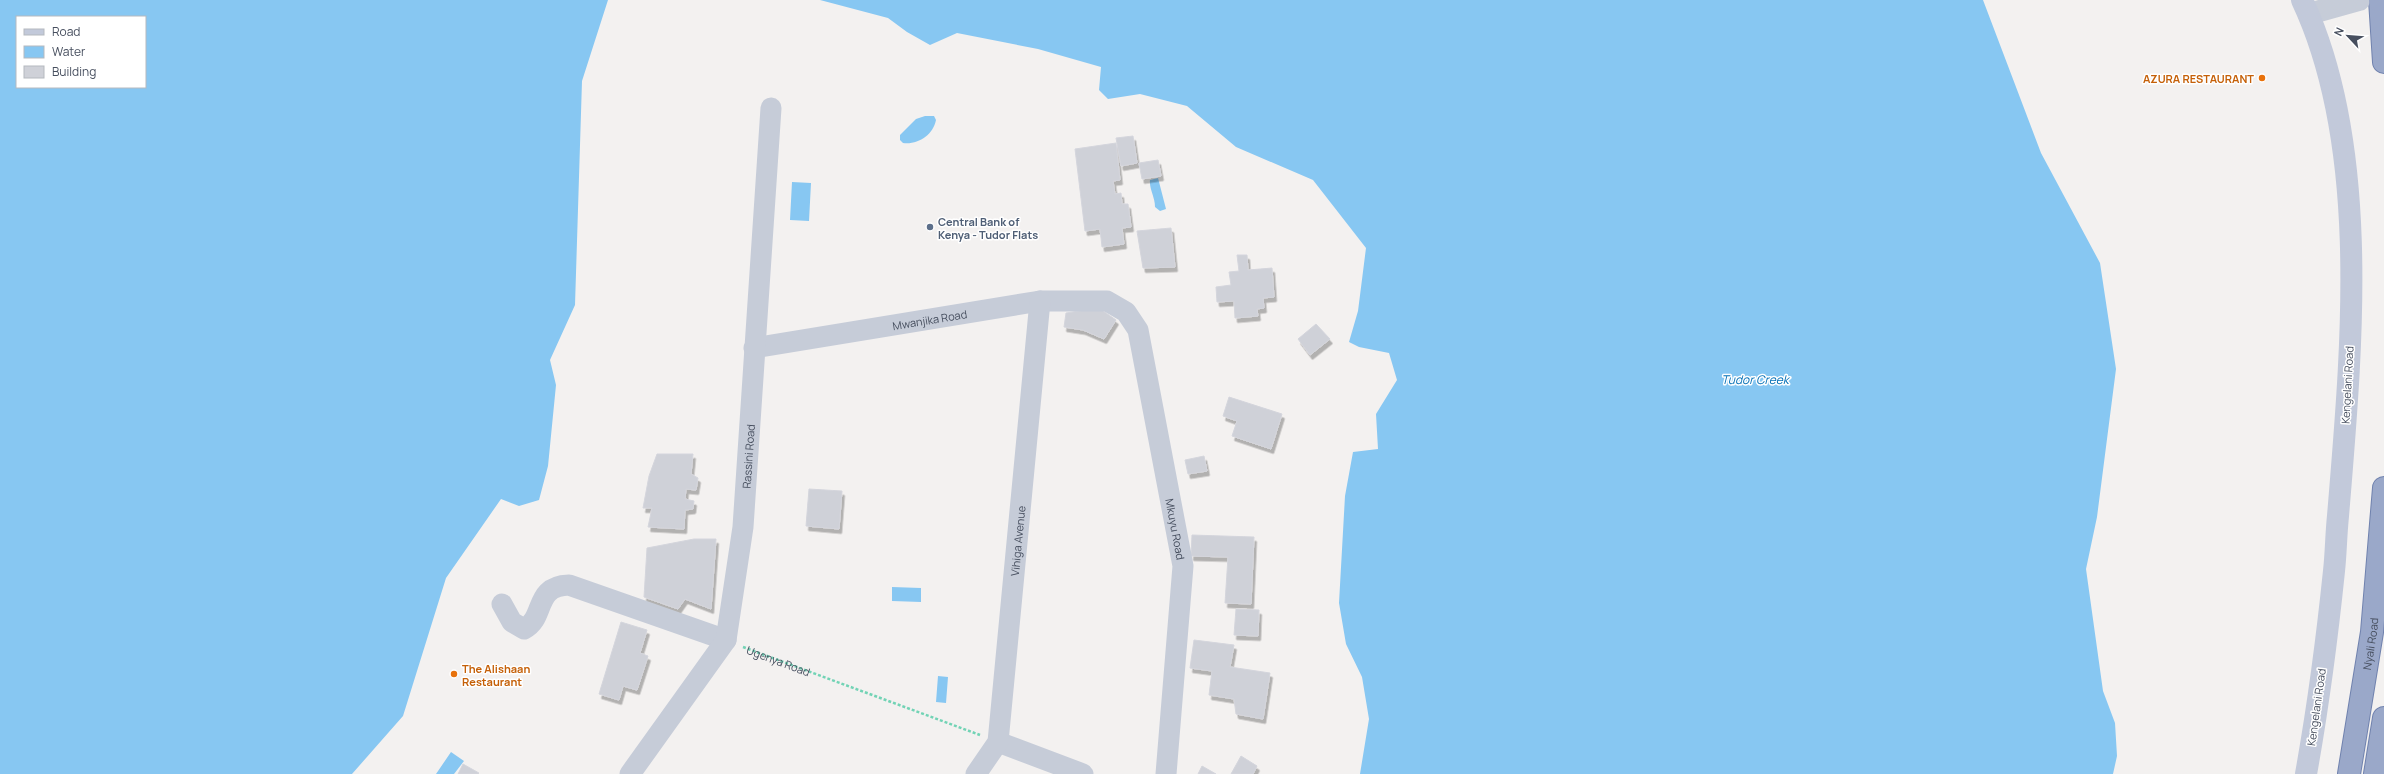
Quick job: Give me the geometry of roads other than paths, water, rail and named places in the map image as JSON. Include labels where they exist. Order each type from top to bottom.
[{"type":"highway","points":[[2380,0],[2384,62]]},
{"type":"highway","name":"Nyali Road","points":[[2349,774],[2372,632],[2384,488]]},
{"type":"highway","points":[[2375,774],[2384,718]]},
{"type":"main road","name":"Kengelani Road","points":[[2306,7],[2330,78],[2341,133],[2348,189],[2350,294],[2347,385],[2334,571],[2313,735],[2306,774]]},
{"type":"street","points":[[2306,7],[2359,0]]},
{"type":"street","name":"Rassini Road","points":[[630,774],[726,640],[743,527],[771,108]]},
{"type":"street","name":"Mwanjika Road","points":[[754,348],[1040,301],[1107,301]]},
{"type":"street","name":"Vihiga Avenue","points":[[976,774],[998,742],[1040,301]]},
{"type":"street","name":"Mkuyu Road","points":[[1107,301],[1126,312],[1138,330],[1183,566],[1166,774]]},
{"type":"street","points":[[502,604],[512,622],[524,629],[529,626],[544,597],[551,589],[568,585],[726,640]]},
{"type":"street","points":[[998,742],[1084,774]]},
{"type":"water","points":[[0,0],[608,0],[582,81],[575,305],[550,360],[556,385],[548,466],[539,500],[519,506],[501,499],[446,578],[403,716],[352,774],[0,774]]},
{"type":"water","name":"Tudor Creek","points":[[820,0],[1983,0],[2041,153],[2100,263],[2116,369],[2097,517],[2086,569],[2103,691],[2115,723],[2117,756],[2113,774],[1360,774],[1369,719],[1362,677],[1346,644],[1339,603],[1345,496],[1353,452],[1378,449],[1376,414],[1397,380],[1389,353],[1359,347],[1349,342],[1358,311],[1366,248],[1313,180],[1236,147],[1187,106],[1140,94],[1108,99],[1099,90],[1101,67],[1038,49],[957,33],[930,45],[907,32],[888,18]]},
{"type":"water","points":[[925,116],[934,116],[936,120],[932,130],[919,141],[903,143],[900,140],[900,135],[916,119]]},
{"type":"water","points":[[1158,178],[1166,209],[1160,211],[1155,207],[1150,183],[1150,180]]},
{"type":"water","points":[[792,182],[811,183],[809,221],[790,220]]},
{"type":"water","points":[[892,587],[921,588],[921,602],[892,601]]},
{"type":"water","points":[[938,676],[948,677],[946,703],[936,702]]},
{"type":"water","points":[[451,752],[464,761],[454,774],[436,774]]},
{"type":"place","name":"AZURA RESTAURANT","points":[[2262,78]]},
{"type":"place","name":"Central Bank of Kenya - Tudor Flats","points":[[930,227]]},
{"type":"place","name":"The Alishaan Restaurant","points":[[454,674]]}]
